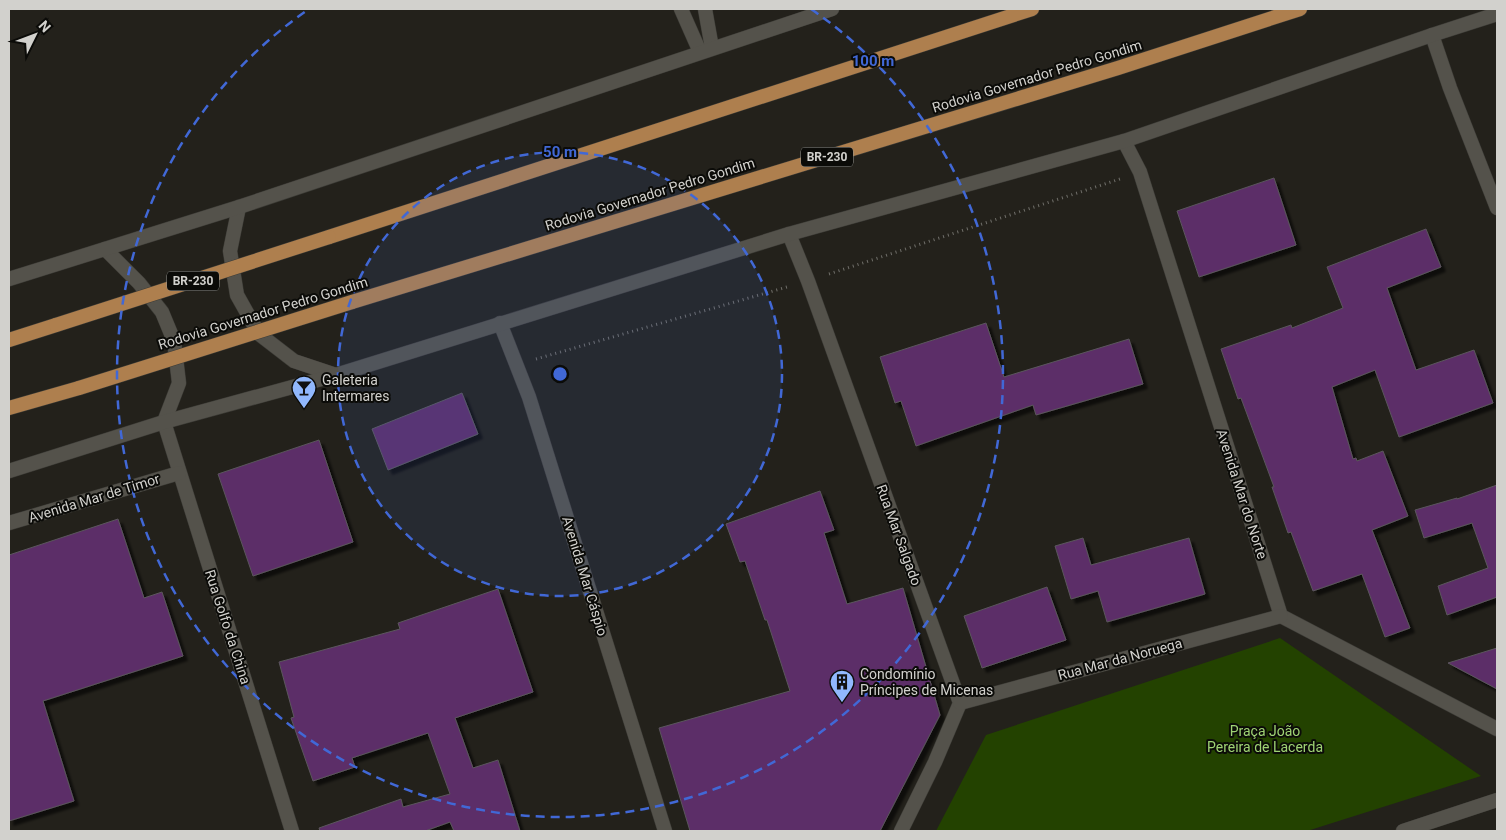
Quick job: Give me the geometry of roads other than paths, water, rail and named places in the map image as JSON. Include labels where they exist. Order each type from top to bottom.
[{"type":"highway","name":"BR-230","points":[[9,340],[1032,9]]},
{"type":"highway","name":"Rodovia Governador Pedro Gondim","points":[[9,408],[1118,68],[1300,9]]},
{"type":"street","points":[[681,9],[706,50]]},
{"type":"street","points":[[705,9],[706,50]]},
{"type":"street","points":[[9,279],[239,207],[832,9]]},
{"type":"street","points":[[9,471],[164,422],[336,375],[789,234],[1124,141],[1432,34],[1497,14]]},
{"type":"street","points":[[1432,34],[1450,88],[1497,208]]},
{"type":"street","name":"Avenida Mar do Norte","points":[[1124,141],[1140,172],[1281,616]]},
{"type":"street","points":[[239,207],[230,251],[231,260],[237,295],[259,334],[294,361],[336,375]]},
{"type":"street","name":"Rua Mar Salgado","points":[[789,234],[808,281],[960,703]]},
{"type":"street","points":[[105,249],[139,283],[162,312],[174,341],[180,383],[164,422]]},
{"type":"street","name":"Avenida Mar Cáspio","points":[[500,324],[529,398],[665,831]]},
{"type":"street","name":"Rua Golfo da China","points":[[164,422],[292,831]]},
{"type":"street","name":"Avenida Mar de Timor","points":[[9,523],[179,473]]},
{"type":"street","points":[[1281,616],[1497,729]]},
{"type":"street","name":"Rua Mar da Noruega","points":[[960,703],[1281,616]]},
{"type":"street","points":[[901,831],[935,762],[960,703]]},
{"type":"street","points":[[1403,831],[1497,800]]},
{"type":"place","name":"Galeteria Intermares","points":[[304,409]]},
{"type":"place","name":"Condomínio Príncipes de Micenas","points":[[842,703]]},
{"type":"park label","name":"Praça João Pereira de Lacerda","points":[[1265,740]]}]
